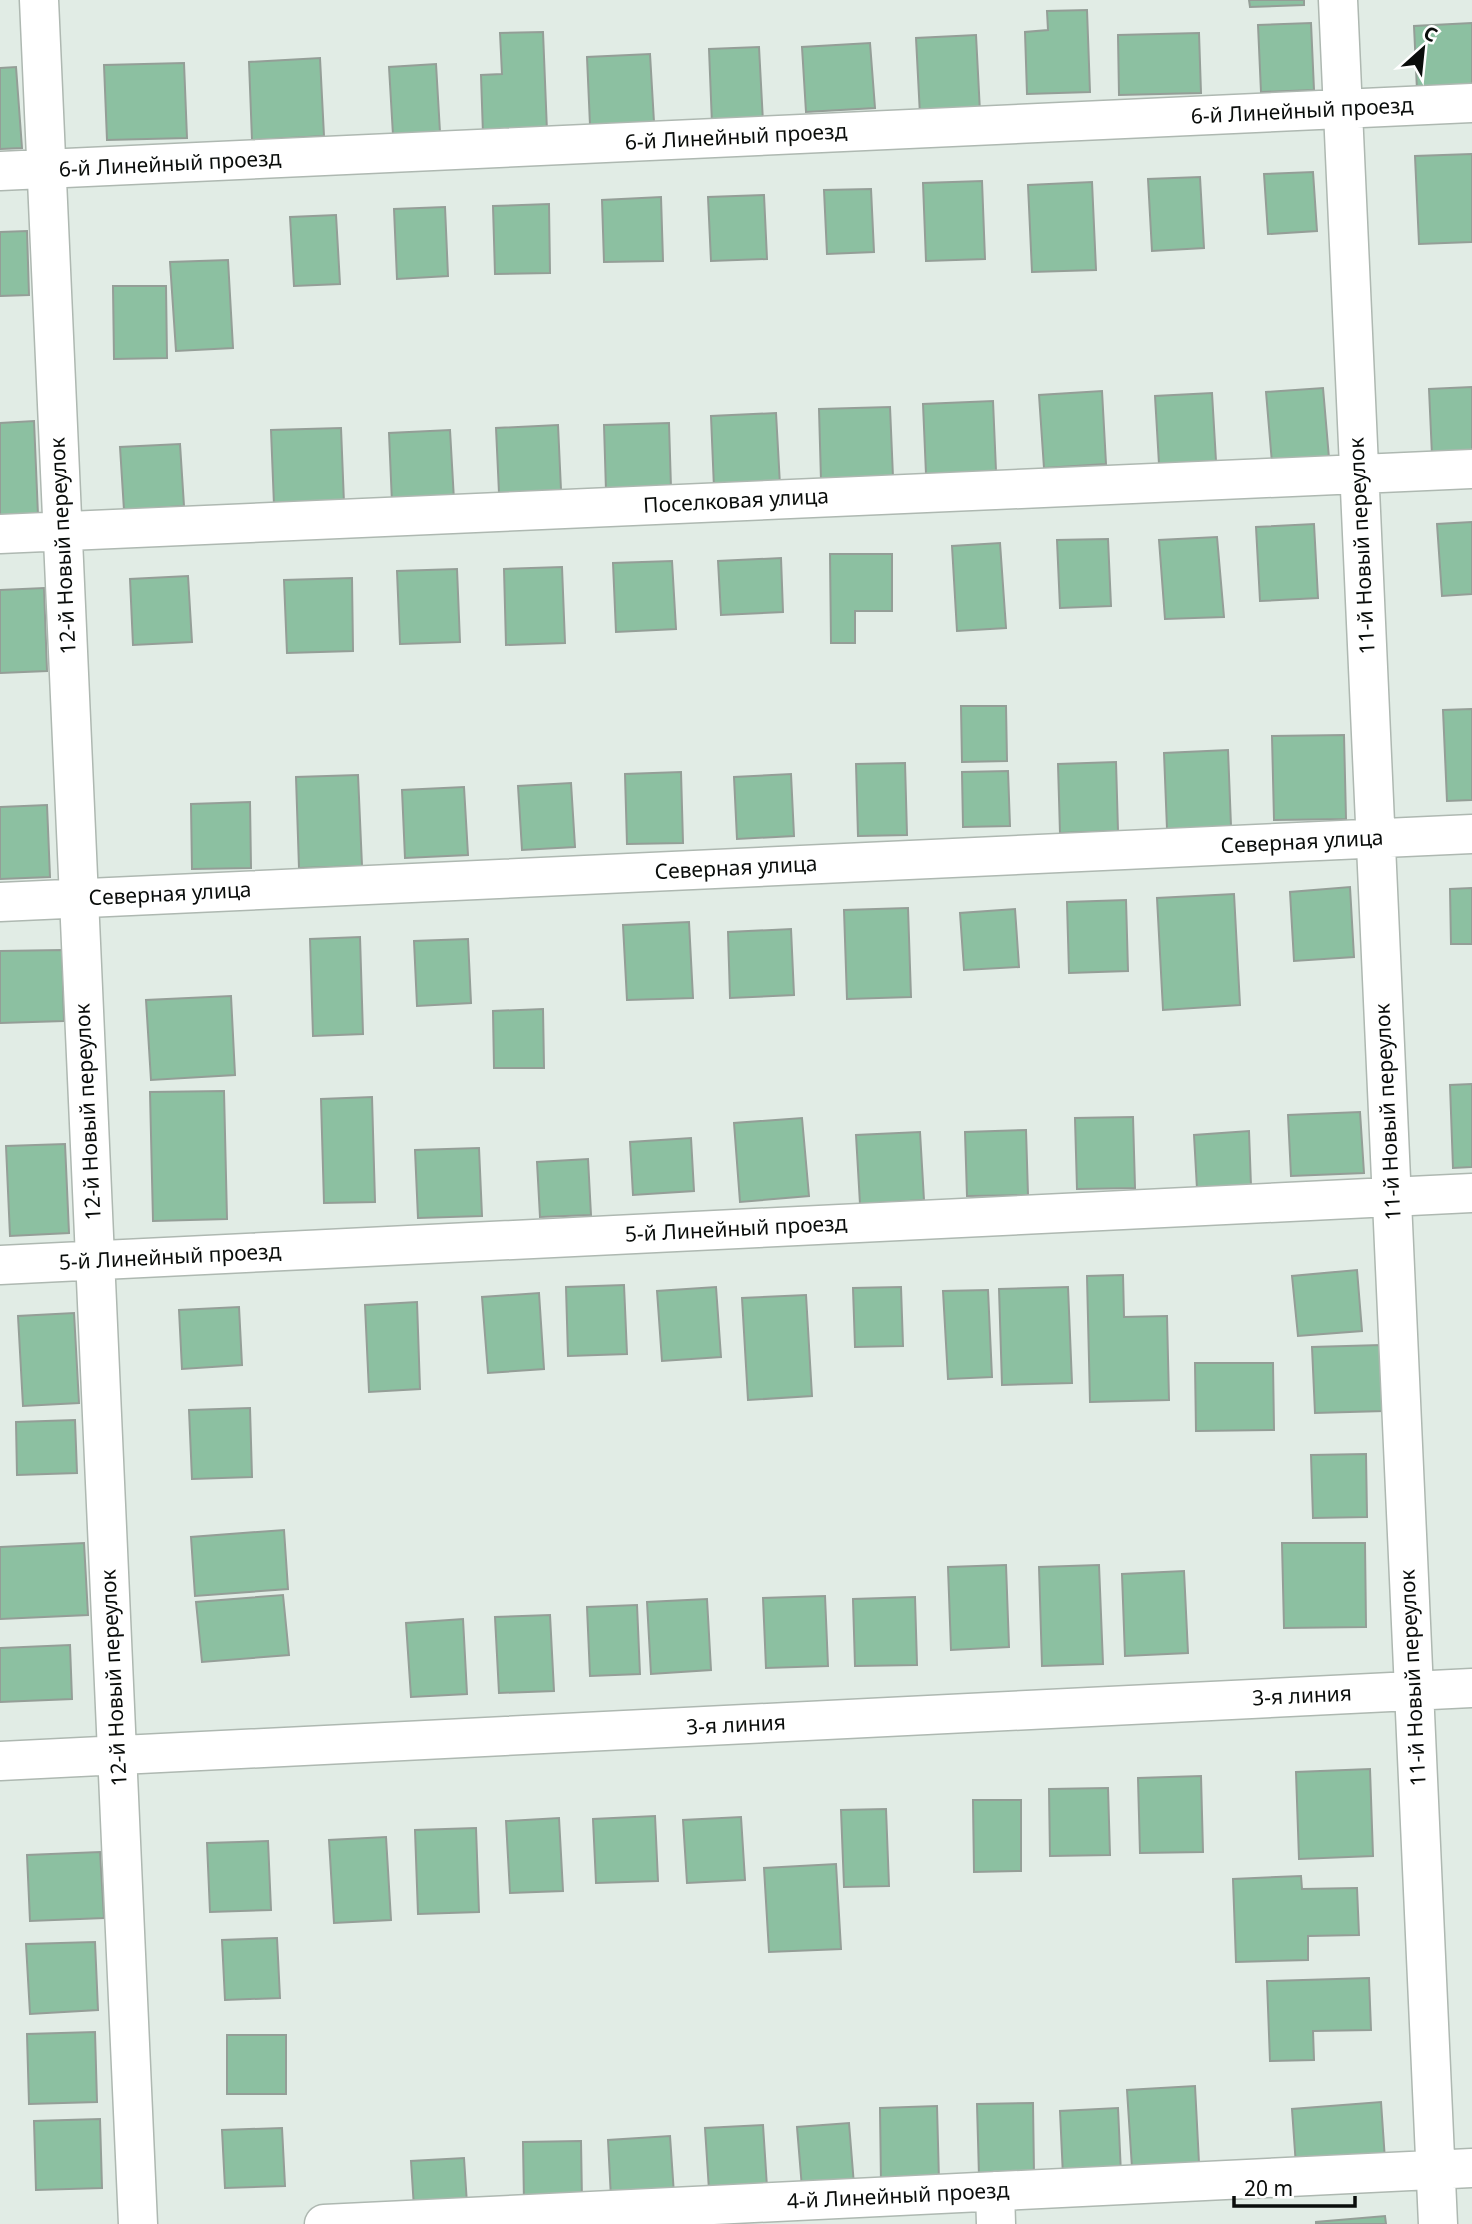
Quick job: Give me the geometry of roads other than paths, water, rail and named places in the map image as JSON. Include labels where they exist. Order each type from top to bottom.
[{"type":"street","name":"12-й Новый переулок","points":[[39,0],[138,2224]]},
{"type":"street","name":"11-й Новый переулок","points":[[1338,0],[1413,1691],[1454,2169],[1438,2224]]},
{"type":"street","name":"6-й Линейный проезд","points":[[0,171],[1472,103]]},
{"type":"street","name":"Поселковая улица","points":[[0,534],[1472,469]]},
{"type":"street","name":"Северная улица","points":[[0,902],[1472,834]]},
{"type":"street","name":"5-й Линейный проезд","points":[[0,1265],[1472,1193]]},
{"type":"street","name":"3-я линия","points":[[0,1760],[1472,1688]]},
{"type":"street","name":"4-й Линейный проезд","points":[[324,2224],[995,2208],[1454,2169]]}]
